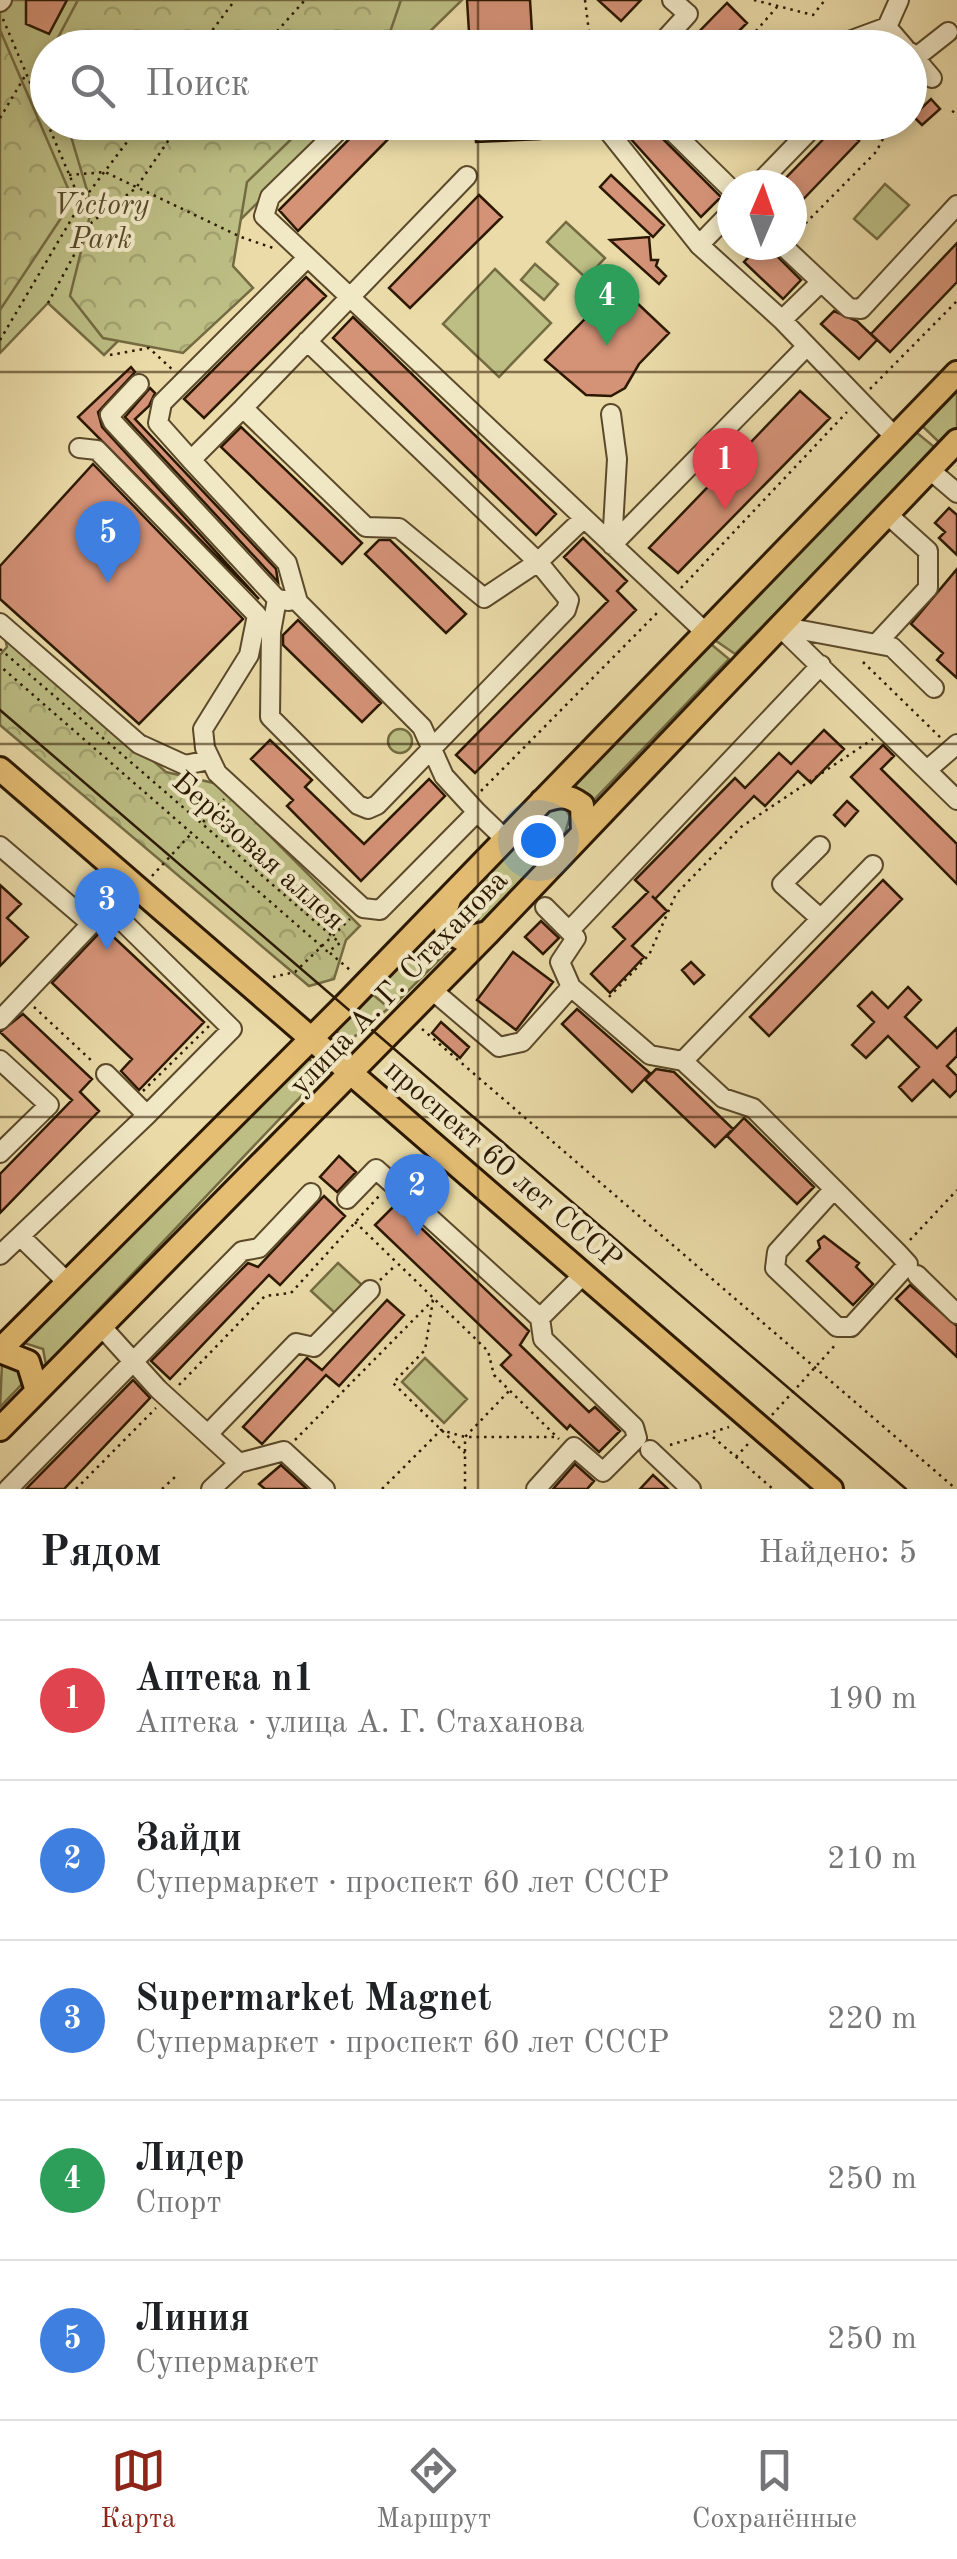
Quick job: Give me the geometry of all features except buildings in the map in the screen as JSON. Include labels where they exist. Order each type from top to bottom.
[{"type":"main road","name":"улица А. Г. Стаханова","points":[[0,1351],[506,839],[957,373]]},
{"type":"main road","name":"улица А. Г. Стаханова","points":[[0,1429],[488,933],[957,441]]},
{"type":"main road","name":"проспект 60 лет СССР","points":[[0,768],[141,879],[311,1036],[831,1489]]},
{"type":"main road","points":[[540,802],[558,796],[571,797],[582,805],[583,833]]},
{"type":"main road","points":[[450,896],[443,917],[447,931],[462,939],[488,933]]},
{"type":"main road","points":[[0,1351],[28,1362],[37,1391]]},
{"type":"street","points":[[672,0],[695,7],[674,30]]},
{"type":"street","points":[[898,0],[900,30]]},
{"type":"street","points":[[927,38],[948,32]]},
{"type":"street","points":[[927,73],[932,78]]},
{"type":"street","points":[[329,140],[270,197],[264,216],[706,633]]},
{"type":"street","points":[[615,140],[699,245],[782,320],[895,437]]},
{"type":"street","points":[[682,140],[717,175]]},
{"type":"street","points":[[772,170],[801,140]]},
{"type":"street","points":[[191,460],[467,176]]},
{"type":"street","points":[[801,260],[819,284],[849,308],[861,309],[957,205]]},
{"type":"street","points":[[699,245],[717,226]]},
{"type":"street","points":[[306,259],[162,403],[158,423],[287,563],[298,602],[416,719],[444,776],[506,839]]},
{"type":"street","points":[[782,320],[819,284]]},
{"type":"street","points":[[278,599],[271,632],[269,709],[274,726],[358,805],[368,809],[378,804],[568,605],[566,590],[306,341]]},
{"type":"street","points":[[612,545],[806,346]]},
{"type":"street","points":[[139,384],[110,415],[113,422],[278,599],[298,602]]},
{"type":"street","points":[[243,408],[366,527],[399,528],[480,597],[492,596],[538,562],[583,518]]},
{"type":"street","points":[[611,414],[617,459],[612,545]]},
{"type":"street","points":[[79,448],[97,450],[257,615],[249,655],[203,729],[209,760],[217,773],[363,908],[380,910],[473,808]]},
{"type":"street","points":[[930,470],[957,492]]},
{"type":"street","points":[[876,644],[928,588],[928,551],[887,514]]},
{"type":"street","points":[[0,622],[139,744],[186,765],[209,760]]},
{"type":"street","points":[[780,626],[892,648],[934,688]]},
{"type":"street","points":[[780,626],[957,800]]},
{"type":"street","points":[[570,931],[821,665]]},
{"type":"street","points":[[928,770],[954,746]]},
{"type":"street","points":[[0,846],[89,922]]},
{"type":"street","points":[[820,846],[782,884],[822,918]]},
{"type":"street","points":[[683,1060],[873,864]]},
{"type":"street","points":[[0,1020],[89,922],[141,879]]},
{"type":"street","points":[[0,1255],[148,1115],[232,1028],[108,906]]},
{"type":"street","points":[[545,906],[576,938],[560,962],[571,987],[650,1056],[683,1060],[722,1098],[753,1108],[834,1189],[897,1252],[908,1264],[851,1326],[837,1327],[774,1268],[777,1252],[834,1189]]},
{"type":"street","points":[[432,990],[499,1047],[522,1042],[571,987]]},
{"type":"street","points":[[0,1060],[48,1105],[0,1154]]},
{"type":"street","points":[[106,1074],[148,1115]]},
{"type":"street","points":[[346,1200],[376,1169],[540,1318],[543,1339],[691,1489]]},
{"type":"street","points":[[8,1489],[242,1251],[259,1248],[311,1193]]},
{"type":"street","points":[[20,1236],[67,1282]]},
{"type":"street","points":[[540,1318],[584,1274]]},
{"type":"street","points":[[917,1274],[957,1314]]},
{"type":"street","points":[[208,1434],[296,1344],[314,1346],[370,1290]]},
{"type":"street","points":[[101,1326],[167,1397],[239,1463]]},
{"type":"street","points":[[536,1489],[574,1447],[603,1472],[643,1443]]},
{"type":"street","points":[[211,1489],[239,1463],[284,1452],[325,1489]]},
{"type":"path","points":[[212,30],[235,0]]},
{"type":"path","points":[[278,30],[305,0]]},
{"type":"path","points":[[585,0],[589,30]]},
{"type":"path","points":[[754,0],[813,15],[826,0]]},
{"type":"path","points":[[757,30],[778,6]]},
{"type":"path","points":[[0,13],[30,83]]},
{"type":"path","points":[[0,118],[26,74]]},
{"type":"path","points":[[54,140],[81,203]]},
{"type":"path","points":[[1,337],[81,203],[129,140]]},
{"type":"path","points":[[48,303],[92,222],[136,188],[169,140]]},
{"type":"path","points":[[807,223],[876,152],[882,140]]},
{"type":"path","points":[[69,174],[105,172],[241,238],[306,259]]},
{"type":"path","points":[[473,808],[957,301]]},
{"type":"path","points":[[110,355],[150,348],[185,380]]},
{"type":"path","name":"Берёзовая аллея","points":[[0,649],[340,943],[328,952],[0,666]]},
{"type":"path","points":[[863,662],[954,746]]},
{"type":"path","points":[[610,997],[649,955],[676,894],[741,827],[887,730]]},
{"type":"path","points":[[202,824],[227,796]]},
{"type":"path","points":[[141,879],[192,833]]},
{"type":"path","points":[[273,977],[295,972],[363,908]]},
{"type":"path","points":[[328,952],[956,1489]]},
{"type":"path","points":[[22,996],[106,1074]]},
{"type":"path","points":[[133,1100],[216,1019]]},
{"type":"path","points":[[76,1489],[265,1296],[292,1292],[392,1183]]},
{"type":"path","points":[[897,1252],[957,1190]]},
{"type":"path","points":[[354,1222],[488,1351],[494,1375],[571,1451]]},
{"type":"path","points":[[370,1290],[397,1264]]},
{"type":"path","points":[[434,1298],[425,1350],[393,1383],[465,1453]]},
{"type":"path","points":[[284,1452],[434,1298]]},
{"type":"path","points":[[761,1428],[851,1326]]},
{"type":"path","points":[[464,1489],[465,1437],[510,1390]]},
{"type":"path","points":[[643,1443],[712,1436],[731,1426],[749,1442],[736,1457]]},
{"type":"path","points":[[441,1430],[465,1437],[557,1437]]},
{"type":"path","points":[[382,1489],[441,1430]]},
{"type":"path","points":[[712,1436],[773,1489]]},
{"type":"path","points":[[162,1489],[175,1476]]},
{"type":"green space","name":"Victory Park","points":[[0,0],[462,0],[431,30],[30,30],[30,140],[321,140],[104,355],[48,303],[0,353]]},
{"type":"green space","points":[[78,0],[401,0],[391,30],[62,30]]},
{"type":"green space","points":[[0,30],[30,100],[30,140],[47,140],[73,200],[0,310]]},
{"type":"green space","points":[[72,140],[290,140],[247,182],[233,266],[253,288],[183,353],[103,338],[70,296],[92,207]]},
{"type":"green space","points":[[885,184],[909,205],[877,239],[854,219]]},
{"type":"green space","points":[[566,222],[605,258],[586,278],[547,242]]},
{"type":"green space","points":[[535,264],[558,284],[544,300],[521,280]]},
{"type":"green space","points":[[495,269],[551,323],[499,377],[443,324]]},
{"type":"green space","points":[[957,382],[957,429],[942,445],[918,422]]},
{"type":"green space","points":[[911,428],[938,450],[735,654],[709,636]]},
{"type":"green space","points":[[3,630],[166,772],[218,784],[360,926],[346,940],[334,979],[309,986],[0,725],[0,655],[7,647]]},
{"type":"green space","points":[[706,640],[729,659],[588,806],[584,796],[570,785]]},
{"type":"green space","points":[[400,729],[412,741],[400,753],[388,741]]},
{"type":"green space","points":[[563,803],[570,817],[564,836],[477,926],[453,921],[451,910],[542,806]]},
{"type":"green space","points":[[424,936],[435,948],[447,952],[397,1002],[372,982]]},
{"type":"green space","points":[[365,988],[389,1008],[348,1042],[334,1029]]},
{"type":"green space","points":[[307,1057],[324,1072],[46,1365],[43,1349],[24,1343]]},
{"type":"green space","points":[[338,1263],[362,1285],[335,1313],[311,1291]]},
{"type":"green space","points":[[425,1358],[467,1399],[444,1423],[402,1382]]},
{"type":"green space","points":[[2,1363],[22,1370],[23,1383],[0,1407]]},
{"type":"tram line","points":[[0,710],[906,1489]]},
{"type":"place","name":"Лидер","points":[[607,346]]},
{"type":"place","name":"Аптека n1","points":[[725,510]]},
{"type":"place","name":"Линия","points":[[108,583]]},
{"type":"place","name":"Supermarket Magnet","points":[[107,950]]},
{"type":"place","name":"Зайди","points":[[417,1236]]}]
